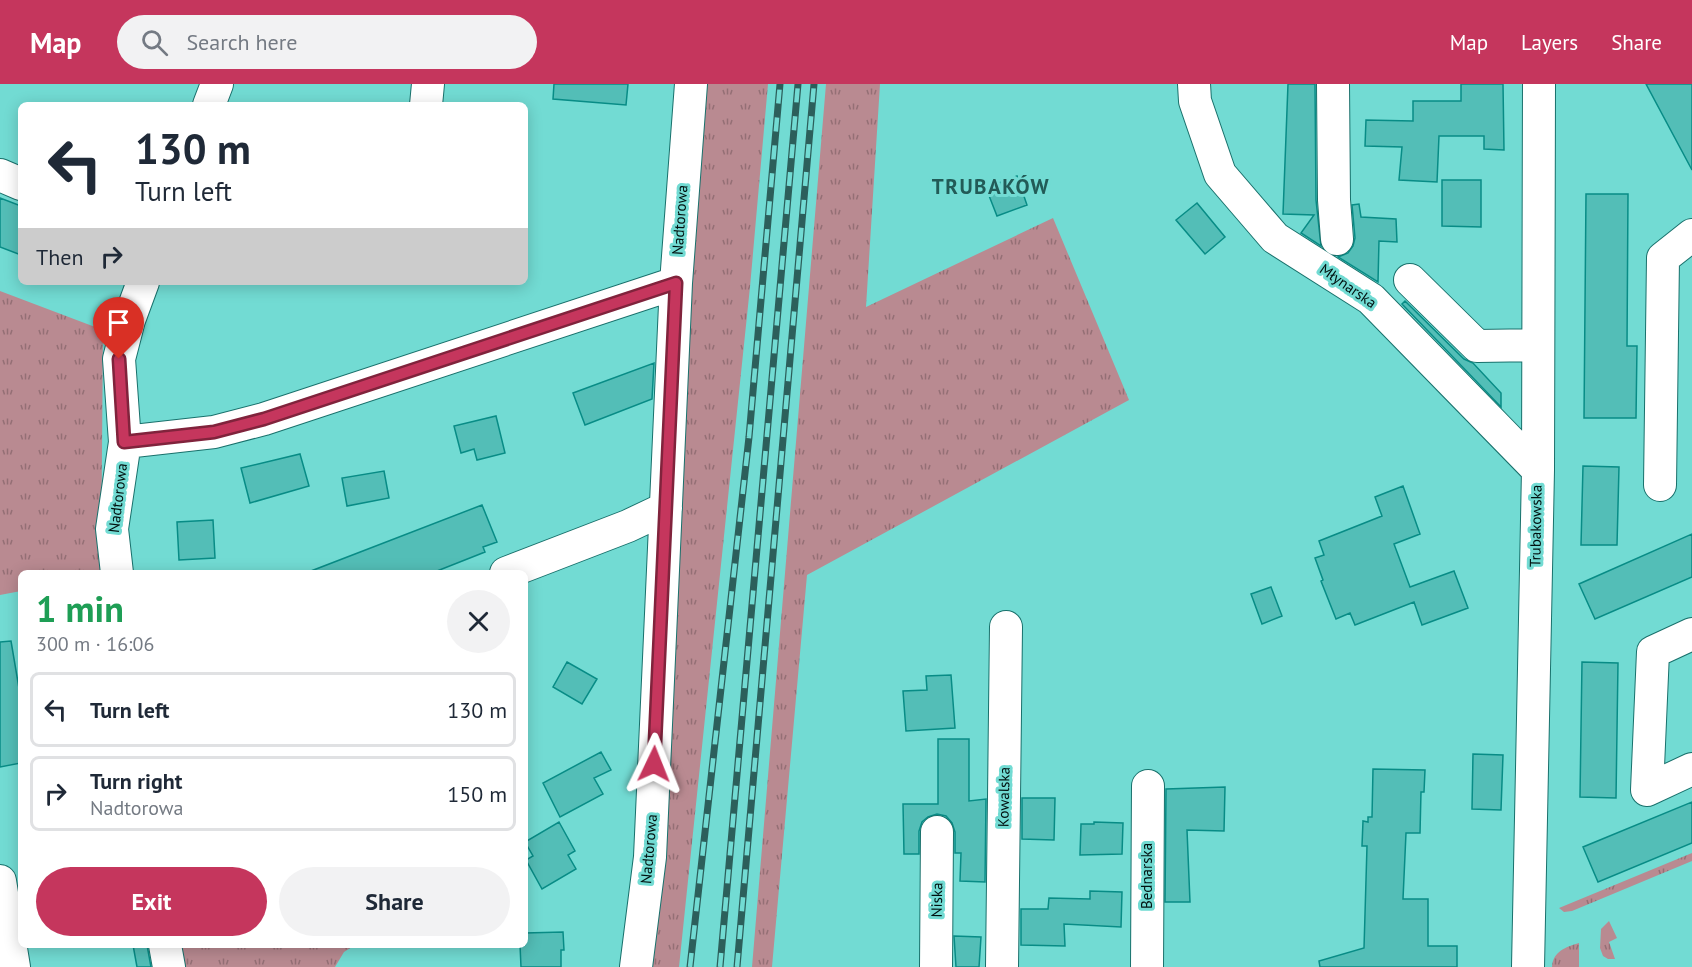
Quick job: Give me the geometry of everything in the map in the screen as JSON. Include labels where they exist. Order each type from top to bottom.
[{"type":"street","points":[[210,102],[217,84]]},
{"type":"street","points":[[426,102],[428,84]]},
{"type":"street","name":"Nadtorowa","points":[[636,967],[650,857],[676,283],[691,84]]},
{"type":"street","name":"Młynarska","points":[[1194,84],[1195,101],[1220,174],[1275,238],[1371,299],[1538,470]]},
{"type":"street","points":[[1333,84],[1334,200],[1337,239]]},
{"type":"street","name":"Trubakowska","points":[[1528,967],[1538,470],[1539,84]]},
{"type":"street","points":[[0,175],[18,183]]},
{"type":"street","points":[[1660,485],[1663,258],[1692,235]]},
{"type":"street","points":[[1410,280],[1476,346],[1538,345]]},
{"type":"street","points":[[124,442],[214,432],[264,419],[676,283]]},
{"type":"street","name":"Nadtorowa","points":[[117,570],[112,529],[124,442],[119,359],[129,320],[142,285]]},
{"type":"street","points":[[514,570],[628,526],[666,508]]},
{"type":"street","name":"Kowalska","points":[[1002,967],[1006,627]]},
{"type":"street","points":[[1692,634],[1653,652],[1647,790],[1692,770]]},
{"type":"street","name":"Bednarska","points":[[1147,967],[1148,786]]},
{"type":"street","name":"Niska","points":[[936,967],[937,832]]},
{"type":"street","points":[[0,881],[14,967]]},
{"type":"street","points":[[166,948],[169,967]]},
{"type":"green space","points":[[702,84],[768,84],[750,287],[679,967],[638,967]]},
{"type":"green space","points":[[826,84],[880,84],[866,307],[1053,218],[1129,400],[807,575],[772,967],[752,967]]},
{"type":"green space","points":[[0,291],[103,330],[101,570],[18,570],[18,592],[0,595]]},
{"type":"green space","points":[[1692,853],[1692,861],[1572,911],[1564,912],[1559,908]]},
{"type":"green space","points":[[1609,921],[1617,938],[1609,942],[1615,959],[1603,956],[1600,948],[1601,929]]},
{"type":"green space","points":[[1579,943],[1579,967],[1552,967],[1558,953]]},
{"type":"green space","points":[[161,948],[350,948],[344,952],[335,967],[164,967]]},
{"type":"building","points":[[554,84],[628,84],[626,105],[553,99]]},
{"type":"building","points":[[1288,84],[1315,84],[1316,200],[1321,246],[1301,233],[1314,215],[1283,214]]},
{"type":"building","points":[[1461,84],[1503,84],[1504,150],[1484,149],[1484,136],[1439,136],[1437,182],[1399,180],[1402,147],[1365,146],[1366,120],[1413,121],[1413,101],[1461,101]]},
{"type":"building","points":[[1646,84],[1692,84],[1692,170]]},
{"type":"building","points":[[1017,176],[1027,205],[997,216],[986,188]]},
{"type":"building","points":[[1442,180],[1481,180],[1481,227],[1442,226]]},
{"type":"building","points":[[1586,194],[1628,194],[1627,346],[1637,346],[1636,418],[1584,418]]},
{"type":"building","points":[[0,198],[18,205],[18,254],[0,247]]},
{"type":"building","points":[[1197,203],[1225,237],[1205,254],[1176,220]]},
{"type":"building","points":[[1359,204],[1361,217],[1396,219],[1397,242],[1379,241],[1378,282],[1338,257],[1348,253],[1353,246],[1355,238],[1352,205]]},
{"type":"building","points":[[1405,301],[1464,359],[1473,363],[1501,393],[1501,407],[1402,304]]},
{"type":"building","points":[[654,363],[652,399],[585,425],[573,393]]},
{"type":"building","points":[[496,416],[505,453],[477,460],[474,449],[461,453],[454,426]]},
{"type":"building","points":[[300,454],[309,486],[250,503],[241,468]]},
{"type":"building","points":[[1583,466],[1619,467],[1617,545],[1581,545]]},
{"type":"building","points":[[384,471],[389,498],[347,506],[342,478]]},
{"type":"building","points":[[1403,486],[1420,534],[1394,544],[1410,587],[1454,571],[1468,608],[1422,625],[1414,602],[1355,625],[1350,613],[1336,619],[1321,581],[1323,580],[1315,558],[1324,555],[1319,541],[1382,516],[1375,497]]},
{"type":"building","points":[[482,505],[497,542],[483,547],[485,552],[440,570],[314,570]]},
{"type":"building","points":[[213,520],[215,558],[179,560],[177,522]]},
{"type":"building","points":[[1692,534],[1692,577],[1595,619],[1579,584]]},
{"type":"building","points":[[1271,587],[1282,616],[1262,624],[1251,594]]},
{"type":"building","points":[[11,641],[18,682],[18,764],[0,767],[0,642]]},
{"type":"building","points":[[567,662],[597,679],[582,704],[553,687]]},
{"type":"building","points":[[1582,662],[1618,663],[1616,798],[1580,797]]},
{"type":"building","points":[[951,675],[955,728],[906,731],[903,691],[927,690],[926,676]]},
{"type":"building","points":[[938,739],[969,739],[969,801],[986,799],[985,882],[960,881],[961,853],[955,853],[955,832],[946,816],[937,814],[922,822],[919,831],[919,854],[904,854],[903,804],[938,804]]},
{"type":"building","points":[[601,752],[611,770],[594,778],[603,794],[560,817],[543,783]]},
{"type":"building","points":[[1473,754],[1503,755],[1501,810],[1472,809]]},
{"type":"building","points":[[1373,769],[1425,770],[1424,792],[1421,792],[1420,833],[1406,833],[1403,899],[1428,899],[1428,946],[1457,946],[1457,967],[1320,967],[1319,961],[1364,948],[1367,846],[1362,846],[1363,821],[1368,822],[1368,817],[1372,817]]},
{"type":"building","points":[[1225,787],[1224,831],[1187,830],[1190,902],[1165,902],[1166,789]]},
{"type":"building","points":[[1022,798],[1055,798],[1054,840],[1022,839]]},
{"type":"building","points":[[1692,802],[1692,843],[1598,882],[1583,847]]},
{"type":"building","points":[[559,822],[575,851],[568,855],[576,869],[542,889],[528,864],[528,859],[533,856],[528,847],[528,840]]},
{"type":"building","points":[[1094,822],[1123,823],[1122,854],[1080,855],[1081,824],[1094,824]]},
{"type":"building","points":[[1090,891],[1122,892],[1121,927],[1064,924],[1065,946],[1021,945],[1021,909],[1048,909],[1049,898],[1090,899]]},
{"type":"building","points":[[563,932],[564,950],[561,950],[561,967],[521,967],[520,948],[528,948],[528,933]]},
{"type":"building","points":[[954,936],[981,937],[979,967],[956,967]]},
{"type":"building","points":[[134,948],[148,948],[151,967],[137,967]]},
{"type":"railway","points":[[690,967],[749,437],[780,84]]},
{"type":"railway","points":[[720,967],[798,84]]},
{"type":"railway","points":[[737,967],[814,84]]},
{"type":"district","name":"TRUBAKÓW","points":[[991,187]]},
{"type":"route","points":[[119,359],[124,442],[214,432],[264,419],[676,283],[654,764]]}]
